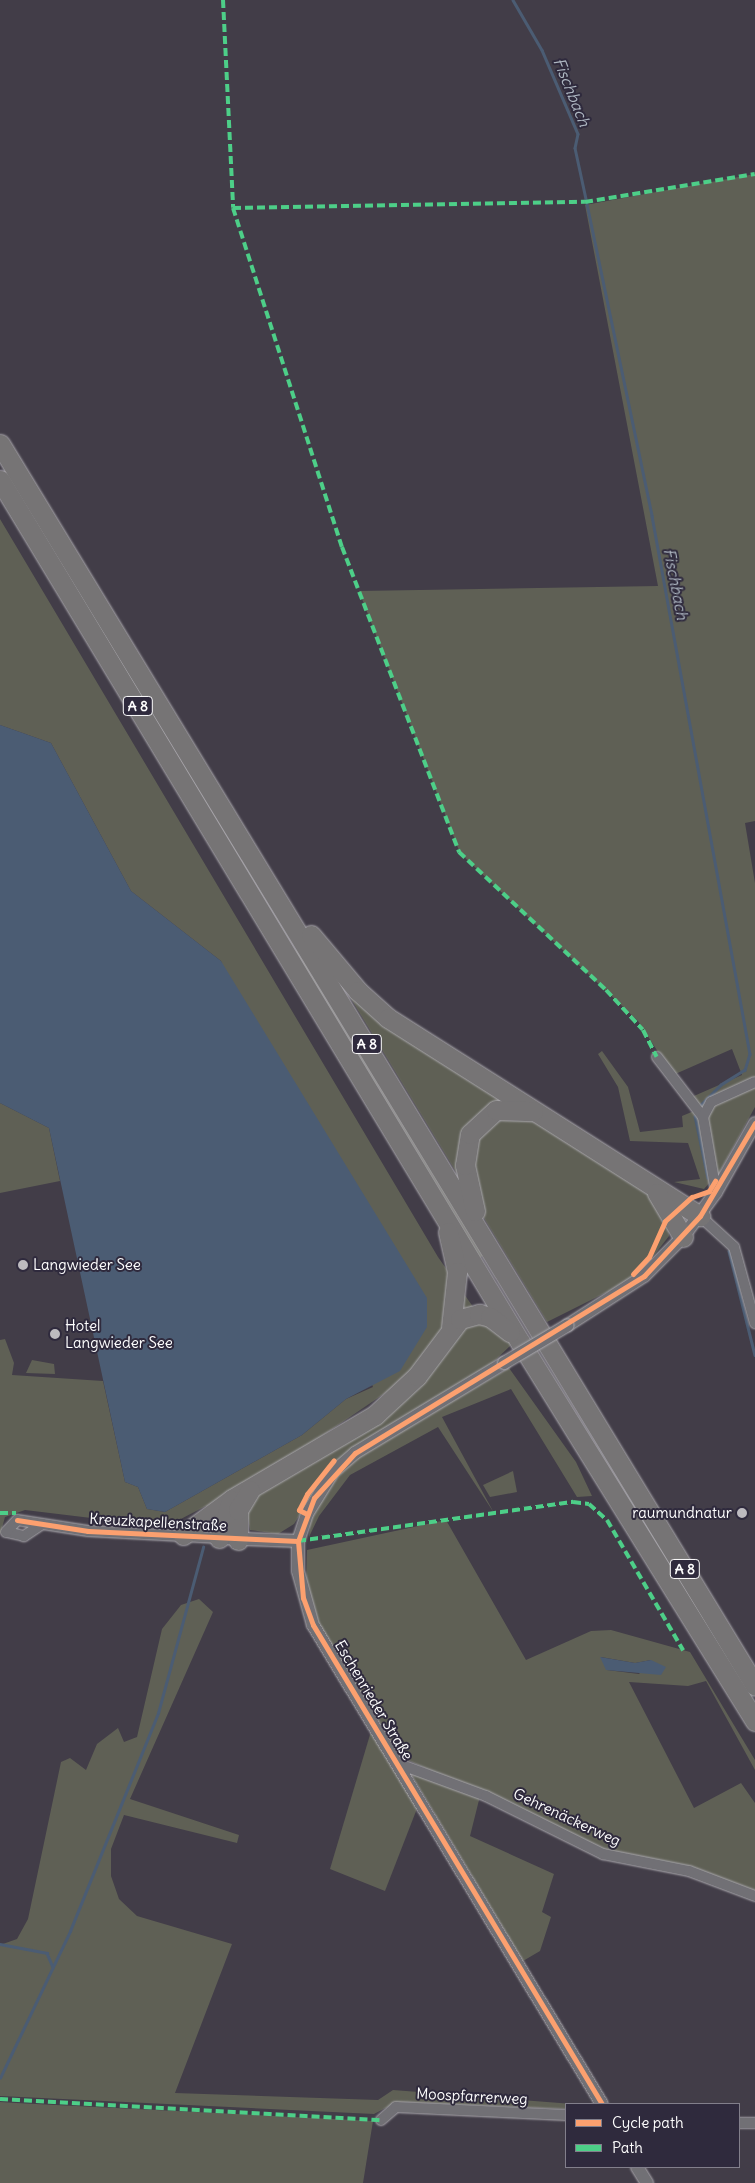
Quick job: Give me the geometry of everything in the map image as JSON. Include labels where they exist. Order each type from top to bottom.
[{"type":"highway","name":"A 8","points":[[0,444],[478,1227],[755,1686]]},
{"type":"highway","name":"A 8","points":[[0,480],[520,1342],[755,1721]]},
{"type":"highway","points":[[255,861],[271,874],[342,972],[388,1018],[541,1113],[654,1188],[700,1216]]},
{"type":"highway","points":[[478,1227],[465,1165],[470,1134],[496,1110],[514,1107],[541,1113]]},
{"type":"highway","points":[[654,1188],[683,1236]]},
{"type":"highway","points":[[184,1535],[232,1499],[251,1490],[375,1415],[416,1376],[451,1327],[457,1272],[444,1214]]},
{"type":"highway","points":[[451,1327],[479,1314],[500,1323],[520,1342]]},
{"type":"highway","points":[[238,1540],[238,1510],[251,1490]]},
{"type":"highway","points":[[219,1538],[232,1499]]},
{"type":"street","points":[[657,1057],[703,1117],[716,1192]]},
{"type":"street","points":[[703,1117],[711,1102],[755,1082]]},
{"type":"street","points":[[683,1236],[700,1216],[716,1192],[755,1122]]},
{"type":"street","points":[[700,1216],[734,1247],[755,1323]]},
{"type":"street","name":"Eschenrieder Straße","points":[[601,2103],[307,1612],[298,1571],[298,1541],[314,1498],[355,1453],[568,1325],[644,1276],[683,1236]]},
{"type":"street","name":"Kreuzkapellenstraße","points":[[42,1524],[88,1531],[184,1535],[238,1540],[298,1541]]},
{"type":"street","name":"Gehrenäckerweg","points":[[399,1764],[486,1796],[603,1854],[689,1872],[755,1896]]},
{"type":"street","name":"Moospfarrerweg","points":[[381,2120],[396,2107],[565,2115]]},
{"type":"street","points":[[740,2123],[755,2123]]},
{"type":"street","points":[[638,2168],[647,2183]]},
{"type":"shaded area","points":[[755,174],[755,821],[745,823],[755,883],[755,1080],[731,1090],[700,1118],[712,1180],[704,1189],[674,1182],[700,1179],[688,1143],[630,1141],[618,1087],[598,1054],[602,1051],[628,1087],[640,1132],[683,1127],[682,1116],[694,1111],[687,1099],[742,1075],[732,1049],[673,1075],[638,1021],[460,853],[359,591],[658,586],[585,205]]},
{"type":"shaded area","points":[[0,519],[438,1257],[483,1321],[502,1332],[511,1345],[486,1369],[327,1471],[294,1524],[278,1534],[250,1530],[245,1501],[322,1453],[400,1383],[211,1511],[206,1506],[173,1523],[141,1524],[25,1510],[5,1517],[0,1535],[0,1340],[5,1339],[14,1363],[12,1375],[103,1381],[125,1482],[138,1487],[147,1509],[165,1512],[302,1435],[346,1399],[373,1387],[221,961],[131,891],[51,743],[0,725]]},
{"type":"shaded area","points":[[300,948],[484,1255],[476,1260],[291,953]]},
{"type":"shaded area","points":[[333,969],[647,1189],[668,1221],[669,1236],[644,1268],[621,1285],[547,1322]]},
{"type":"shaded area","points":[[755,1087],[755,1107],[718,1175],[706,1116],[718,1102]]},
{"type":"shaded area","points":[[0,1103],[49,1128],[60,1181],[0,1193]]},
{"type":"shaded area","points":[[32,1360],[54,1364],[55,1374],[26,1373]]},
{"type":"shaded area","points":[[509,1368],[576,1462],[592,1496],[577,1497],[511,1389],[442,1417],[494,1513],[438,1427],[350,1475],[319,1516],[309,1537],[311,1514],[337,1473],[357,1456]]},
{"type":"shaded area","points":[[513,1471],[517,1492],[490,1497],[483,1485]]},
{"type":"shaded area","points":[[446,1520],[526,1660],[591,1631],[611,1630],[690,1652],[755,1760],[755,1770],[706,1681],[688,1686],[629,1682],[694,1808],[741,1783],[755,1803],[755,1894],[618,1856],[401,1757],[318,1623],[306,1585],[307,1550]],"holes":[[[601,1657],[635,1663],[651,1660],[639,1674],[607,1670]]]},
{"type":"shaded area","points":[[199,1599],[213,1612],[130,1799],[239,1835],[237,1843],[124,1815],[111,1849],[111,1876],[119,1899],[137,1916],[232,1944],[175,2093],[378,2100],[393,2090],[565,2103],[565,2109],[397,2102],[374,2114],[0,2096],[0,1945],[17,1939],[28,1919],[61,1762],[70,1758],[86,1770],[97,1744],[118,1728],[124,1742],[137,1737],[162,1629],[181,1605]]},
{"type":"shaded area","points":[[372,1728],[418,1806],[385,1891],[330,1869]]},
{"type":"shaded area","points":[[408,1769],[480,1796],[470,1836],[554,1874],[542,1912],[551,1917],[540,1951],[523,1961]]},
{"type":"shaded area","points":[[0,2102],[373,2121],[363,2183],[0,2183]]},
{"type":"water","name":"Langwieder See","points":[[0,725],[51,743],[131,891],[221,961],[427,1298],[427,1327],[400,1371],[346,1399],[302,1435],[165,1512],[147,1509],[138,1487],[125,1482],[49,1128],[0,1103]]},
{"type":"water","points":[[600,1657],[635,1663],[651,1660],[666,1667],[661,1675],[606,1670]]},
{"type":"waterway","name":"Fischbach","points":[[513,0],[542,50],[578,134],[575,148],[586,199]]},
{"type":"waterway","name":"Fischbach","points":[[587,204],[652,516],[750,1054],[745,1070],[721,1085],[701,1105]]},
{"type":"waterway","points":[[695,1116],[708,1178]]},
{"type":"waterway","name":"Fischbach","points":[[729,1251],[755,1355]]},
{"type":"waterway","points":[[0,2078],[70,1931],[158,1713],[203,1547]]},
{"type":"waterway","points":[[0,1944],[47,1953],[53,1967]]},
{"type":"marked path","points":[[223,0],[233,208],[342,547],[459,852],[606,990],[643,1030],[657,1057]]},
{"type":"marked path","points":[[233,208],[585,202],[755,174]]},
{"type":"marked path","points":[[298,1541],[573,1502],[589,1504],[607,1520],[683,1650]]},
{"type":"marked path","points":[[0,1513],[16,1513]]},
{"type":"marked path","points":[[0,2099],[381,2120]]},
{"type":"cycle path","points":[[601,2103],[313,1625],[303,1598],[298,1541],[314,1498],[355,1453],[644,1276],[700,1216],[755,1123]]},
{"type":"cycle path","points":[[633,1274],[649,1257],[665,1221],[692,1197],[709,1191],[715,1181]]},
{"type":"cycle path","points":[[307,1514],[299,1510],[307,1494],[334,1460]]},
{"type":"cycle path","points":[[17,1520],[88,1531],[298,1541]]},
{"type":"place","name":"Langwieder See","points":[[23,1265]]},
{"type":"place","name":"Hotel Langwieder See","points":[[55,1334]]},
{"type":"place","name":"raumundnatur","points":[[742,1513]]}]
